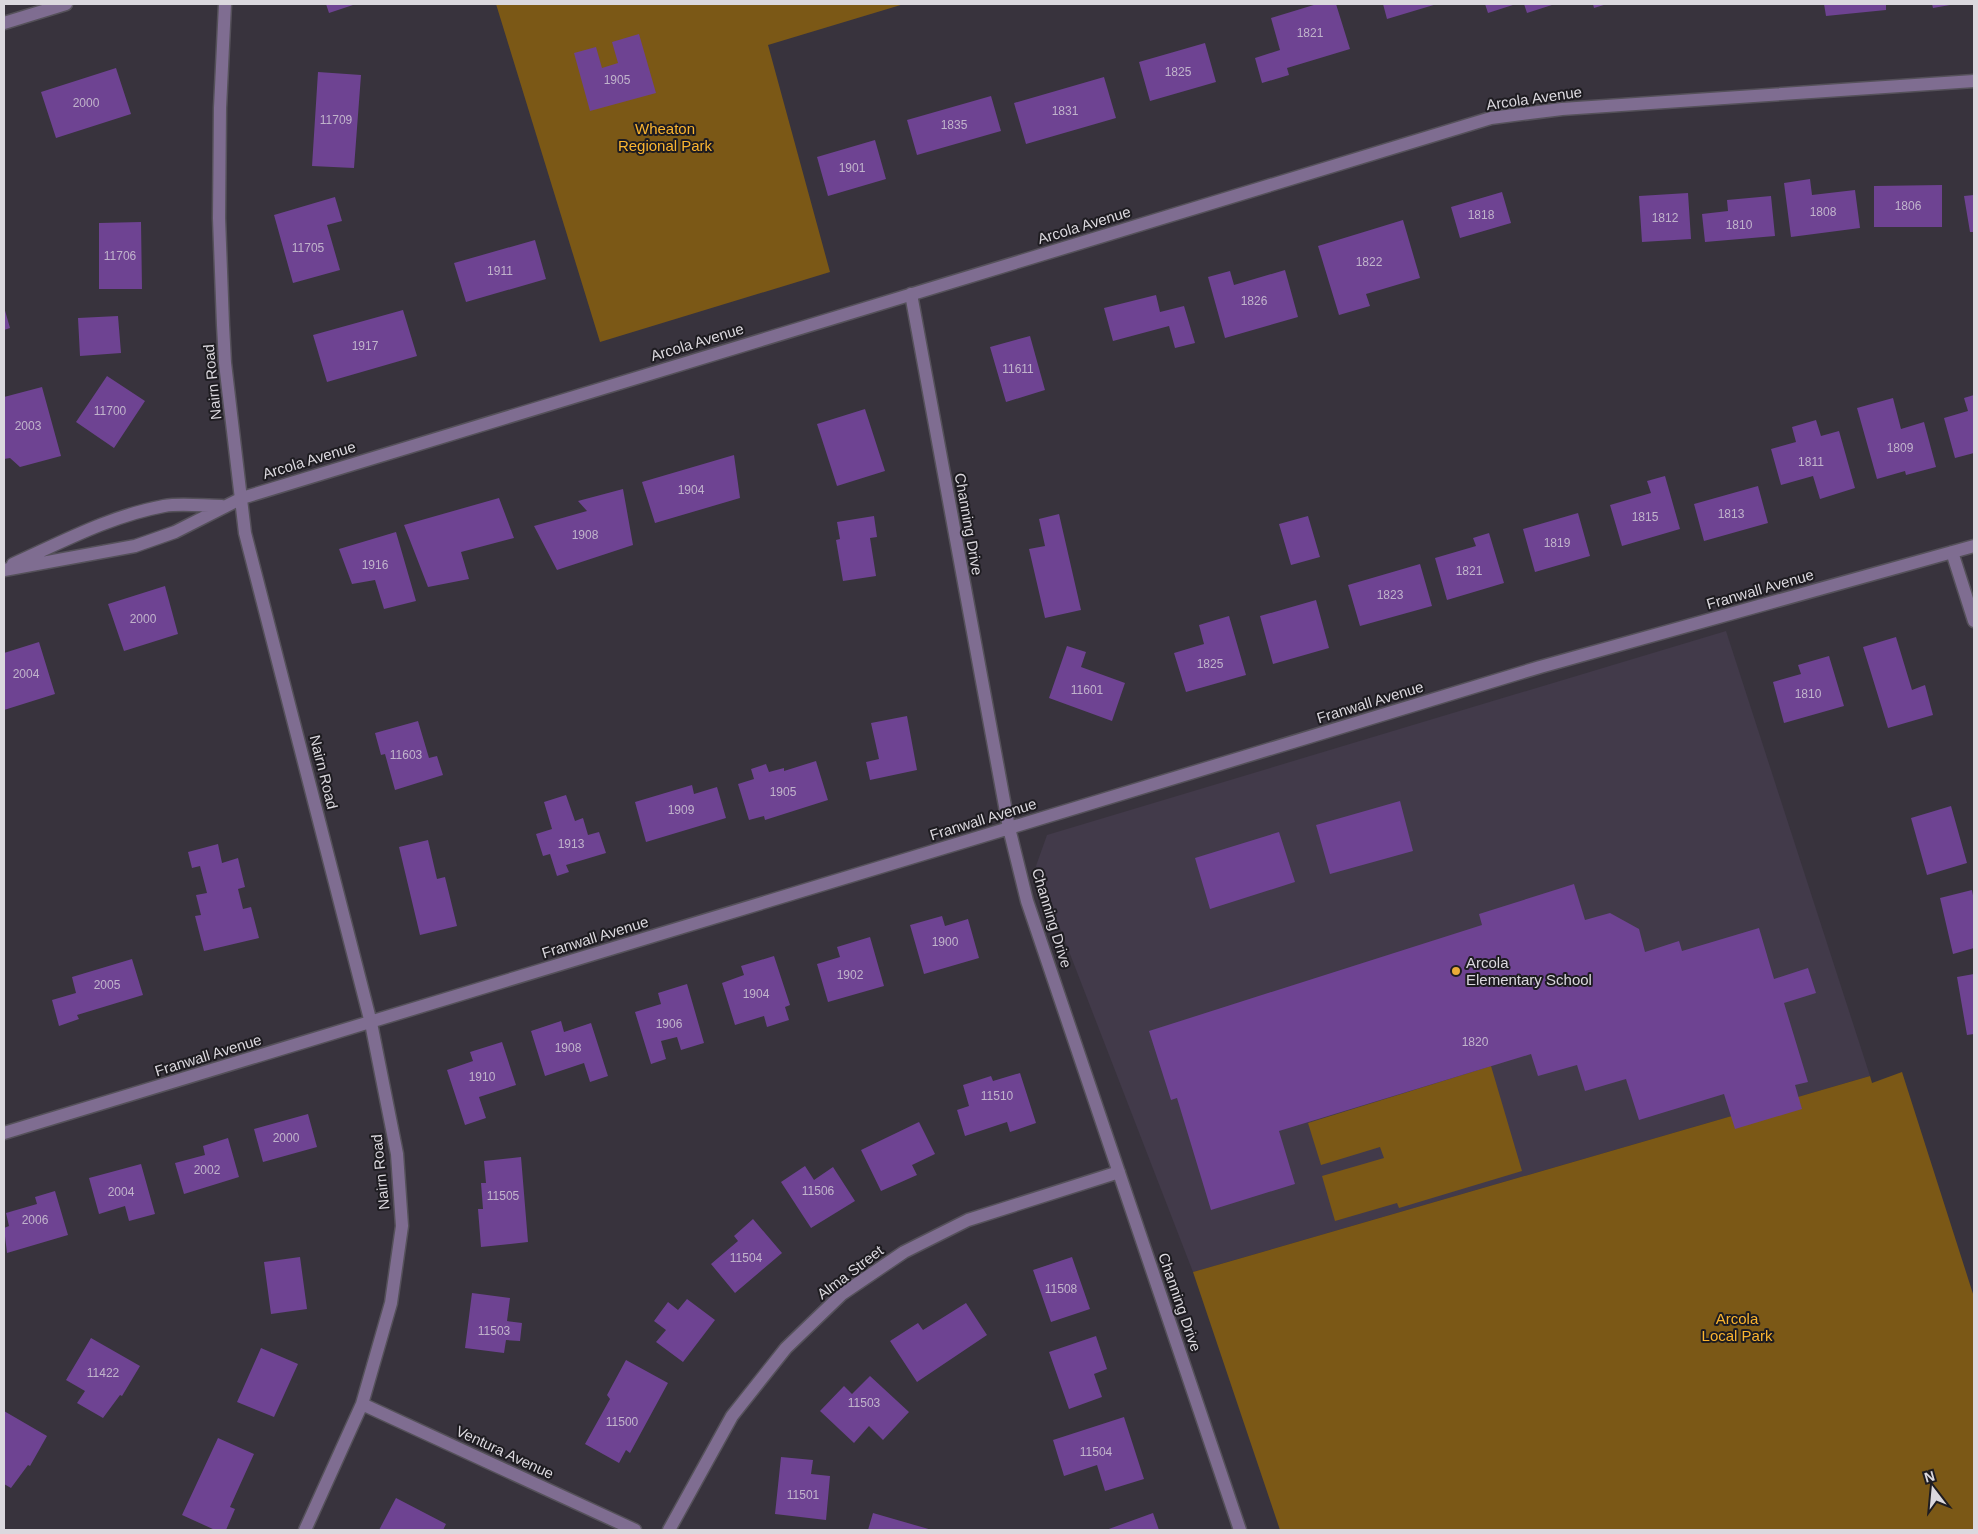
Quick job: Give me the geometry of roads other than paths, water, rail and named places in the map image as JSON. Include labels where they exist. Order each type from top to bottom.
[{"type":"street","points":[[4,23],[66,4]]},
{"type":"street","name":"Nairn Road","points":[[225,4],[220,108],[221,267],[225,362],[245,533],[371,1023],[398,1154],[402,1226],[391,1303],[362,1404],[305,1530]]},
{"type":"street","name":"Arcola Avenue","points":[[4,569],[135,546],[175,532],[242,498],[1491,118],[1562,109],[1974,81]]},
{"type":"street","name":"Channing Drive","points":[[911,294],[1009,828],[1027,901],[1240,1530]]},
{"type":"street","name":"Arcola Avenue","points":[[4,569],[102,524],[126,516],[165,506],[224,506]]},
{"type":"street","name":"Franwall Avenue","points":[[4,1133],[1540,667],[1974,546]]},
{"type":"street","points":[[1952,552],[1974,621]]},
{"type":"street","name":"Alma Street","points":[[669,1530],[732,1416],[786,1348],[842,1294],[904,1252],[968,1220],[1118,1172]]},
{"type":"street","name":"Ventura Avenue","points":[[362,1404],[635,1530]]},
{"type":"place","name":"Arcola Elementary School","points":[[1456,971]]},
{"type":"park label","name":"Wheaton Regional Park","points":[[665,136]]},
{"type":"park label","name":"Arcola Local Park","points":[[1737,1326]]}]
